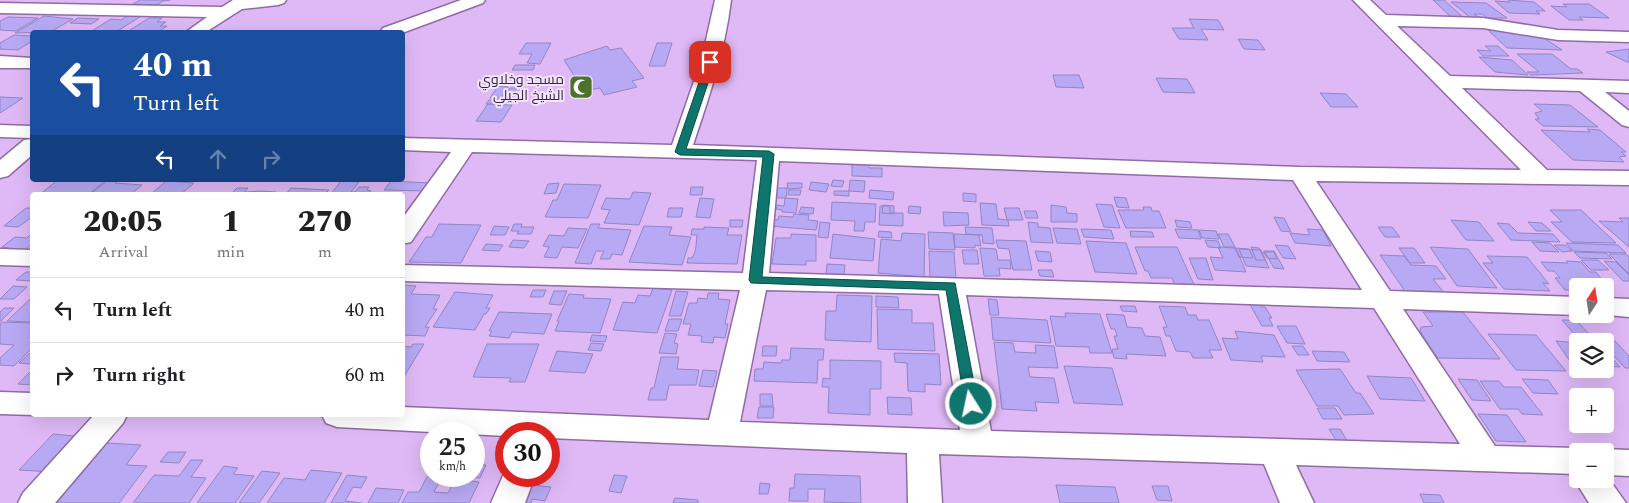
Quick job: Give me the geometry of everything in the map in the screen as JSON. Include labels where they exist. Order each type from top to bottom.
[{"type":"street","points":[[0,8],[236,5],[278,0]]},
{"type":"street","points":[[395,30],[478,0]]},
{"type":"street","points":[[680,152],[713,54],[723,0]]},
{"type":"street","points":[[1361,0],[1384,20],[1443,82],[1540,176]]},
{"type":"street","points":[[198,30],[236,5]]},
{"type":"street","points":[[1384,20],[1483,23],[1558,35],[1629,37]]},
{"type":"street","points":[[0,62],[30,63]]},
{"type":"street","points":[[1443,82],[1629,87]]},
{"type":"street","points":[[1584,86],[1629,121]]},
{"type":"street","points":[[0,131],[30,132]]},
{"type":"street","points":[[405,144],[769,154],[1300,174],[1629,178]]},
{"type":"street","points":[[0,171],[30,147]]},
{"type":"street","points":[[405,234],[465,147]]},
{"type":"street","points":[[722,432],[755,280],[769,154]]},
{"type":"street","points":[[1300,174],[1485,457]]},
{"type":"street","points":[[0,257],[30,258]]},
{"type":"street","points":[[405,272],[755,280],[1569,306]]},
{"type":"street","points":[[951,286],[978,443]]},
{"type":"street","points":[[1614,307],[1629,308]]},
{"type":"street","points":[[0,403],[30,404]]},
{"type":"street","points":[[35,503],[110,417]]},
{"type":"street","points":[[364,417],[495,427]]},
{"type":"street","points":[[560,430],[722,432],[1275,453],[1485,457],[1569,464]]},
{"type":"street","points":[[923,441],[925,503]]},
{"type":"street","points":[[1275,453],[1297,503]]},
{"type":"street","points":[[1614,464],[1629,463]]},
{"type":"street","points":[[508,503],[515,487]]},
{"type":"street","points":[[1600,488],[1609,503]]},
{"type":"building","points":[[140,0],[170,0],[156,5],[133,4]]},
{"type":"building","points":[[1433,0],[1444,0],[1464,18],[1451,17]]},
{"type":"building","points":[[1508,0],[1534,2],[1545,11],[1536,11],[1540,14],[1509,13],[1495,1],[1510,2]]},
{"type":"building","points":[[1451,2],[1486,3],[1507,18],[1488,18],[1482,14],[1474,14],[1480,18],[1471,18]]},
{"type":"building","points":[[1563,4],[1589,4],[1609,18],[1579,17],[1583,20],[1569,20],[1551,6],[1567,7]]},
{"type":"building","points":[[129,15],[143,15],[119,30],[93,30],[111,19],[121,20]]},
{"type":"building","points":[[44,16],[73,19],[54,30],[30,30],[30,33],[15,33]]},
{"type":"building","points":[[8,17],[38,18],[16,31],[0,30],[0,21]]},
{"type":"building","points":[[78,18],[99,19],[91,24],[70,23]]},
{"type":"building","points":[[149,18],[162,18],[157,22],[166,22],[160,26],[167,26],[161,30],[130,30]]},
{"type":"building","points":[[1189,19],[1218,20],[1224,30],[1201,29],[1208,40],[1179,39],[1172,28],[1194,28]]},
{"type":"building","points":[[1488,30],[1523,32],[1544,38],[1562,50],[1507,48]]},
{"type":"building","points":[[14,35],[30,36],[30,42],[18,50],[0,49],[0,43]]},
{"type":"building","points":[[1238,39],[1258,40],[1265,50],[1244,49]]},
{"type":"building","points":[[526,43],[551,43],[540,64],[527,63],[532,54],[519,54]]},
{"type":"building","points":[[657,43],[672,43],[665,66],[649,66]]},
{"type":"building","points":[[607,46],[610,50],[621,48],[644,78],[632,81],[637,87],[604,95],[600,88],[584,91],[564,60]]},
{"type":"building","points":[[1485,46],[1498,46],[1509,56],[1483,56],[1477,50],[1491,51]]},
{"type":"building","points":[[1629,49],[1629,62],[1606,52]]},
{"type":"building","points":[[1517,54],[1552,54],[1571,69],[1577,69],[1583,73],[1531,75],[1527,72],[1539,72]]},
{"type":"building","points":[[1479,57],[1512,60],[1528,75],[1495,72]]},
{"type":"building","points":[[515,65],[535,65],[533,70],[512,70]]},
{"type":"building","points":[[1053,75],[1079,75],[1084,88],[1056,87]]},
{"type":"building","points":[[1156,78],[1187,79],[1195,93],[1163,92]]},
{"type":"building","points":[[498,86],[508,87],[501,98],[490,98]]},
{"type":"building","points":[[510,88],[517,88],[511,99],[504,98]]},
{"type":"building","points":[[1320,93],[1346,94],[1358,107],[1331,107]]},
{"type":"building","points":[[0,97],[23,98],[0,113]]},
{"type":"building","points":[[489,100],[504,100],[502,104],[486,104]]},
{"type":"building","points":[[488,104],[512,105],[501,122],[476,121]]},
{"type":"building","points":[[1534,104],[1570,105],[1598,127],[1543,126],[1535,119],[1539,119],[1535,113],[1542,111]]},
{"type":"building","points":[[1587,129],[1600,130],[1626,152],[1621,152],[1626,156],[1619,157],[1624,162],[1573,160],[1541,130],[1590,132]]},
{"type":"building","points":[[852,161],[869,162],[869,168],[882,168],[882,177],[852,176]]},
{"type":"building","points":[[833,180],[844,181],[842,187],[831,186]]},
{"type":"building","points":[[850,180],[865,181],[864,192],[849,191]]},
{"type":"building","points":[[55,182],[104,182],[92,192],[43,192]]},
{"type":"building","points":[[105,182],[142,185],[134,192],[93,192]]},
{"type":"building","points":[[165,182],[194,183],[184,192],[153,192]]},
{"type":"building","points":[[340,182],[359,182],[351,192],[332,192]]},
{"type":"building","points":[[390,182],[431,183],[425,191],[384,190]]},
{"type":"building","points":[[811,182],[829,184],[826,192],[809,190]]},
{"type":"building","points":[[559,183],[556,193],[544,194],[548,184]]},
{"type":"building","points":[[787,183],[802,183],[802,188],[788,189]]},
{"type":"building","points":[[564,184],[601,185],[588,218],[545,217],[553,200],[557,200]]},
{"type":"building","points":[[359,187],[369,187],[367,190],[371,191],[355,192]]},
{"type":"building","points":[[691,187],[703,187],[702,195],[690,195]]},
{"type":"building","points":[[237,188],[248,188],[245,192],[233,192]]},
{"type":"building","points":[[291,188],[329,190],[327,192],[288,192]]},
{"type":"building","points":[[777,188],[787,188],[786,198],[776,198]]},
{"type":"building","points":[[789,190],[801,190],[800,195],[788,195]]},
{"type":"building","points":[[870,190],[894,192],[893,200],[869,198]]},
{"type":"building","points":[[834,191],[849,191],[849,196],[834,195]]},
{"type":"building","points":[[633,192],[651,193],[639,225],[604,223],[610,210],[601,209],[606,198],[630,199]]},
{"type":"building","points":[[963,193],[976,194],[976,202],[963,201]]},
{"type":"building","points":[[1114,197],[1126,198],[1129,208],[1117,207]]},
{"type":"building","points":[[700,198],[714,199],[710,218],[696,217]]},
{"type":"building","points":[[785,198],[798,199],[796,213],[782,212],[782,210],[776,209],[777,205],[784,206]]},
{"type":"building","points":[[832,202],[876,204],[875,222],[865,222],[864,231],[854,231],[855,221],[831,220]]},
{"type":"building","points":[[980,203],[996,204],[998,219],[1008,220],[1009,226],[982,225]]},
{"type":"building","points":[[1096,204],[1112,205],[1120,228],[1104,227]]},
{"type":"building","points":[[883,205],[894,206],[894,214],[882,213]]},
{"type":"building","points":[[1051,205],[1066,207],[1067,213],[1077,214],[1077,222],[1051,222]]},
{"type":"building","points":[[880,206],[890,206],[890,213],[903,213],[903,226],[879,225]]},
{"type":"building","points":[[909,206],[921,207],[920,214],[908,213]]},
{"type":"building","points":[[801,207],[814,208],[813,214],[799,213]]},
{"type":"building","points":[[1143,207],[1151,207],[1152,211],[1159,211],[1166,228],[1126,228],[1118,210],[1144,210]]},
{"type":"building","points":[[26,208],[30,208],[30,218],[18,227],[4,226]]},
{"type":"building","points":[[669,208],[683,208],[681,217],[667,217]]},
{"type":"building","points":[[1004,208],[1019,208],[1023,220],[1007,220]]},
{"type":"building","points":[[1550,210],[1581,210],[1616,243],[1572,242],[1551,222],[1562,222]]},
{"type":"building","points":[[1024,211],[1036,211],[1038,218],[1026,218]]},
{"type":"building","points":[[943,212],[968,213],[969,225],[944,226]]},
{"type":"building","points":[[794,214],[809,215],[808,220],[818,221],[816,230],[769,226],[771,219],[778,220],[779,216],[793,217]]},
{"type":"building","points":[[1274,217],[1284,218],[1291,232],[1281,231]]},
{"type":"building","points":[[1619,218],[1629,218],[1629,247],[1599,221],[1623,222]]},
{"type":"building","points":[[730,220],[743,220],[742,227],[730,227]]},
{"type":"building","points":[[1175,220],[1190,222],[1192,228],[1177,227]]},
{"type":"building","points":[[1451,220],[1479,222],[1494,241],[1466,240]]},
{"type":"building","points":[[820,222],[830,223],[828,238],[818,237]]},
{"type":"building","points":[[1028,222],[1038,223],[1038,227],[1050,228],[1053,243],[1031,242]]},
{"type":"building","points":[[1528,222],[1542,223],[1551,231],[1536,231]]},
{"type":"building","points":[[1497,223],[1509,224],[1518,233],[1553,234],[1560,242],[1511,240]]},
{"type":"building","points":[[439,224],[481,225],[461,263],[409,262],[426,237],[432,237]]},
{"type":"building","points":[[514,224],[522,224],[521,227],[534,227],[531,234],[517,234],[519,231],[511,231]]},
{"type":"building","points":[[591,224],[600,224],[598,228],[631,230],[622,255],[612,254],[610,259],[600,259],[604,251],[596,251],[591,264],[575,263]]},
{"type":"building","points":[[494,226],[509,227],[505,235],[490,235]]},
{"type":"building","points":[[644,226],[672,227],[669,235],[691,237],[682,265],[629,262]]},
{"type":"building","points":[[704,227],[729,228],[727,235],[742,235],[737,264],[687,263],[688,258],[692,258],[696,246],[697,235],[691,235],[692,229],[704,229]]},
{"type":"building","points":[[965,227],[992,228],[994,244],[983,243],[982,235],[966,234]]},
{"type":"building","points":[[1378,227],[1392,227],[1400,237],[1385,237]]},
{"type":"building","points":[[568,228],[587,229],[578,248],[562,247],[557,258],[544,257],[549,247],[543,246],[549,235],[564,236]]},
{"type":"building","points":[[1053,228],[1077,229],[1081,244],[1057,243]]},
{"type":"building","points":[[1081,229],[1111,230],[1114,239],[1084,237]]},
{"type":"building","points":[[1175,229],[1198,230],[1201,239],[1179,238]]},
{"type":"building","points":[[1307,229],[1323,230],[1331,246],[1295,243],[1290,233],[1310,235]]},
{"type":"building","points":[[1199,230],[1216,231],[1219,239],[1202,238]]},
{"type":"building","points":[[879,231],[891,232],[892,238],[878,237]]},
{"type":"building","points":[[1130,231],[1152,232],[1154,237],[1131,237]]},
{"type":"building","points":[[928,232],[953,233],[955,250],[929,249]]},
{"type":"building","points":[[902,233],[925,234],[924,277],[878,273],[881,239],[901,241]]},
{"type":"building","points":[[791,234],[816,235],[816,261],[806,261],[806,265],[772,264],[776,238],[791,238]]},
{"type":"building","points":[[833,234],[875,239],[873,261],[830,258]]},
{"type":"building","points":[[954,234],[979,235],[981,246],[975,245],[975,248],[955,247]]},
{"type":"building","points":[[1218,234],[1228,234],[1235,247],[1224,247]]},
{"type":"building","points":[[30,235],[30,246],[24,251],[2,247],[15,237],[27,238]]},
{"type":"building","points":[[513,240],[529,241],[524,248],[509,247]]},
{"type":"building","points":[[996,240],[1026,241],[1032,270],[1013,270],[1009,249],[998,248]]},
{"type":"building","points":[[1205,240],[1218,241],[1221,248],[1208,247]]},
{"type":"building","points":[[1086,241],[1126,243],[1137,274],[1095,272]]},
{"type":"building","points":[[1532,242],[1550,243],[1559,252],[1540,251]]},
{"type":"building","points":[[1566,243],[1618,245],[1626,253],[1573,251]]},
{"type":"building","points":[[486,244],[503,245],[499,251],[482,250]]},
{"type":"building","points":[[1275,245],[1288,246],[1296,259],[1283,258]]},
{"type":"building","points":[[1554,245],[1565,245],[1572,251],[1562,252]]},
{"type":"building","points":[[1135,247],[1177,247],[1195,287],[1175,286],[1172,278],[1151,278],[1148,271],[1145,271]]},
{"type":"building","points":[[1218,247],[1236,248],[1246,272],[1215,270],[1210,257],[1223,258]]},
{"type":"building","points":[[1251,247],[1259,248],[1265,260],[1256,260]]},
{"type":"building","points":[[1430,247],[1468,249],[1497,288],[1457,286]]},
{"type":"building","points":[[980,248],[996,249],[998,260],[1010,260],[1011,269],[999,268],[1000,276],[984,276]]},
{"type":"building","points":[[1235,248],[1249,249],[1253,258],[1239,257]]},
{"type":"building","points":[[1399,248],[1414,248],[1425,263],[1410,263]]},
{"type":"building","points":[[1239,249],[1261,250],[1269,268],[1246,266]]},
{"type":"building","points":[[962,250],[977,250],[979,264],[964,264]]},
{"type":"building","points":[[929,251],[954,252],[956,279],[930,278]]},
{"type":"building","points":[[1035,251],[1050,252],[1052,262],[1038,261]]},
{"type":"building","points":[[1264,251],[1274,251],[1284,269],[1274,268]]},
{"type":"building","points":[[1263,252],[1274,252],[1277,259],[1267,258]]},
{"type":"building","points":[[1574,252],[1606,253],[1612,259],[1580,258]]},
{"type":"building","points":[[1609,254],[1626,254],[1629,257],[1629,274]]},
{"type":"building","points":[[1380,255],[1404,256],[1411,265],[1436,266],[1446,279],[1433,279],[1445,294],[1409,297]]},
{"type":"building","points":[[1487,256],[1527,257],[1549,284],[1543,283],[1550,291],[1504,289],[1483,263],[1493,263]]},
{"type":"building","points":[[1189,258],[1206,258],[1213,280],[1198,279]]},
{"type":"building","points":[[1581,260],[1598,260],[1609,270],[1591,270]]},
{"type":"building","points":[[1566,261],[1581,262],[1590,272],[1596,272],[1601,278],[1569,278],[1569,290],[1565,290],[1555,278],[1560,278],[1554,271],[1548,271],[1541,262],[1568,263]]},
{"type":"building","points":[[1604,261],[1616,262],[1629,275],[1629,281],[1623,281]]},
{"type":"building","points":[[827,264],[845,265],[844,276],[826,275]]},
{"type":"building","points":[[1038,270],[1052,270],[1054,277],[1040,276]]},
{"type":"building","points":[[26,272],[30,272],[30,281],[16,280]]},
{"type":"building","points":[[405,285],[416,286],[411,294],[440,295],[433,309],[437,309],[425,327],[429,327],[425,336],[405,335]]},
{"type":"building","points":[[13,286],[27,287],[14,299],[0,299]]},
{"type":"building","points":[[653,288],[672,290],[657,333],[613,330],[623,302],[635,303],[638,295],[650,296]]},
{"type":"building","points":[[533,290],[546,290],[543,297],[530,297]]},
{"type":"building","points":[[554,291],[567,291],[561,305],[549,304]]},
{"type":"building","points":[[676,291],[688,292],[681,316],[669,316]]},
{"type":"building","points":[[455,292],[493,295],[486,308],[490,308],[484,314],[475,330],[433,327]]},
{"type":"building","points":[[708,293],[719,293],[718,299],[730,300],[725,324],[728,324],[725,338],[714,337],[713,343],[701,342],[702,336],[688,335],[691,324],[683,324],[689,303],[697,303],[698,298],[707,299]]},
{"type":"building","points":[[569,294],[584,295],[583,298],[611,299],[600,333],[555,331],[559,321],[557,321]]},
{"type":"building","points":[[837,295],[872,296],[871,342],[825,340],[826,311],[836,311]]},
{"type":"building","points":[[876,296],[898,297],[899,308],[876,307]]},
{"type":"building","points":[[30,299],[30,322],[7,321]]},
{"type":"building","points":[[988,299],[997,300],[999,315],[990,315]]},
{"type":"building","points":[[1248,301],[1257,301],[1261,307],[1265,307],[1272,318],[1269,318],[1273,326],[1262,326]]},
{"type":"building","points":[[1120,306],[1135,306],[1137,312],[1122,311]]},
{"type":"building","points":[[1159,306],[1185,307],[1188,315],[1196,315],[1198,320],[1209,320],[1222,350],[1209,350],[1213,358],[1193,358],[1190,352],[1176,351],[1170,336],[1166,336],[1163,327],[1167,327]]},
{"type":"building","points":[[4,308],[14,308],[0,322],[0,312]]},
{"type":"building","points":[[877,309],[912,310],[912,323],[933,323],[935,351],[878,349]]},
{"type":"building","points":[[499,312],[552,314],[544,334],[512,332],[509,338],[489,336],[492,331],[489,331]]},
{"type":"building","points":[[1423,312],[1463,312],[1500,359],[1438,358],[1420,331],[1421,327],[1433,326]]},
{"type":"building","points":[[1065,313],[1100,314],[1112,353],[1090,353],[1089,347],[1056,346],[1050,316],[1066,317]]},
{"type":"building","points":[[1106,314],[1124,315],[1127,327],[1142,328],[1145,336],[1160,337],[1166,356],[1126,354],[1127,359],[1114,358],[1112,349],[1118,349],[1114,336],[1117,336],[1115,329],[1111,329]]},
{"type":"building","points":[[991,317],[1047,320],[1051,343],[993,340]]},
{"type":"building","points":[[669,319],[682,319],[678,331],[665,331]]},
{"type":"building","points":[[1562,320],[1569,320],[1569,323],[1579,323],[1588,333],[1573,333]]},
{"type":"building","points":[[2,322],[30,323],[30,350],[14,366],[0,365],[0,358],[14,345],[0,344],[0,324]]},
{"type":"building","points":[[1277,326],[1296,326],[1305,344],[1287,343]]},
{"type":"building","points":[[1235,331],[1274,335],[1285,357],[1261,356],[1263,362],[1231,360],[1222,338],[1238,339]]},
{"type":"building","points":[[665,333],[677,334],[674,343],[678,344],[676,354],[659,353]]},
{"type":"building","points":[[1488,334],[1536,335],[1566,371],[1516,370]]},
{"type":"building","points":[[592,335],[607,336],[605,342],[590,341]]},
{"type":"building","points":[[1556,341],[1569,342],[1569,360]]},
{"type":"building","points":[[1614,341],[1629,356],[1629,368],[1625,368],[1614,356]]},
{"type":"building","points":[[994,342],[1013,343],[1015,352],[1036,353],[1035,345],[1054,346],[1058,368],[1028,367],[1030,377],[1054,378],[1059,403],[1035,402],[1037,411],[1002,409]]},
{"type":"building","points":[[591,343],[604,344],[601,351],[588,350]]},
{"type":"building","points":[[413,344],[424,344],[405,375],[405,346],[411,347]]},
{"type":"building","points":[[487,344],[539,344],[525,382],[509,382],[511,378],[473,377]]},
{"type":"building","points":[[763,346],[777,346],[776,356],[762,356]]},
{"type":"building","points":[[1292,346],[1303,346],[1309,355],[1298,355]]},
{"type":"building","points":[[791,348],[824,349],[823,360],[818,360],[817,383],[754,381],[755,369],[763,369],[764,362],[781,363],[782,360],[790,360]]},
{"type":"building","points":[[557,351],[593,354],[585,373],[549,371]]},
{"type":"building","points":[[1312,351],[1344,352],[1350,362],[1317,361]]},
{"type":"building","points":[[30,353],[30,364],[19,363]]},
{"type":"building","points":[[894,353],[939,354],[941,385],[925,384],[925,392],[908,391],[907,363],[895,362]]},
{"type":"building","points":[[661,357],[679,357],[677,369],[699,370],[696,385],[669,385],[666,400],[648,400],[651,388],[654,388]]},
{"type":"building","points":[[830,360],[881,361],[881,389],[870,389],[870,415],[828,413],[829,387],[822,387],[823,378],[830,379]]},
{"type":"building","points":[[1614,360],[1620,367],[1614,367]]},
{"type":"building","points":[[1064,366],[1112,368],[1123,405],[1074,403]]},
{"type":"building","points":[[1340,369],[1356,393],[1360,393],[1374,414],[1344,415],[1338,406],[1317,406],[1296,370]]},
{"type":"building","points":[[703,370],[717,371],[713,387],[699,386]]},
{"type":"building","points":[[30,372],[30,385],[18,384]]},
{"type":"building","points":[[1367,376],[1411,378],[1425,401],[1380,399]]},
{"type":"building","points":[[1458,379],[1477,380],[1491,401],[1472,400]]},
{"type":"building","points":[[1522,379],[1548,380],[1558,394],[1533,393]]},
{"type":"building","points":[[1480,381],[1499,381],[1504,387],[1521,387],[1543,415],[1522,414],[1518,409],[1500,409]]},
{"type":"building","points":[[760,394],[772,394],[773,406],[760,406]]},
{"type":"building","points":[[887,397],[911,398],[912,415],[888,414]]},
{"type":"building","points":[[759,407],[774,407],[773,418],[757,418]]},
{"type":"building","points":[[1317,408],[1335,408],[1342,419],[1323,419]]},
{"type":"building","points":[[1478,414],[1507,415],[1526,442],[1496,441]]},
{"type":"building","points":[[1329,429],[1340,429],[1348,442],[1337,442]]},
{"type":"building","points":[[53,434],[84,437],[52,472],[19,470]]},
{"type":"building","points":[[107,443],[141,445],[126,465],[147,466],[119,503],[57,503],[64,494],[55,494],[65,482],[74,483]]},
{"type":"building","points":[[168,452],[186,452],[179,463],[160,462]]},
{"type":"building","points":[[191,460],[203,460],[191,477],[206,478],[189,503],[133,503],[154,475],[179,476]]},
{"type":"building","points":[[224,466],[238,468],[233,474],[254,476],[235,503],[197,503]]},
{"type":"building","points":[[311,470],[342,473],[324,503],[267,503],[284,478],[305,480]]},
{"type":"building","points":[[262,471],[280,473],[259,503],[239,503]]},
{"type":"building","points":[[795,474],[860,476],[861,503],[824,502],[825,489],[808,489],[808,501],[789,501],[790,488],[794,488]]},
{"type":"building","points":[[347,475],[367,477],[361,488],[353,487],[345,501],[362,503],[331,503]]},
{"type":"building","points":[[614,475],[627,476],[621,493],[609,491]]},
{"type":"building","points":[[760,483],[770,484],[768,494],[759,494]]},
{"type":"building","points":[[1056,485],[1115,487],[1119,503],[1060,503]]},
{"type":"building","points":[[1152,486],[1168,486],[1172,501],[1157,500]]},
{"type":"building","points":[[422,487],[436,487],[434,492],[448,493],[451,487],[477,487],[469,503],[402,503],[408,492],[419,492]]},
{"type":"building","points":[[522,487],[551,487],[545,501],[532,499],[531,503],[515,503]]},
{"type":"building","points":[[376,488],[404,490],[398,503],[368,503]]},
{"type":"building","points":[[1420,494],[1440,495],[1444,503],[1424,503]]},
{"type":"building","points":[[675,498],[698,500],[698,503],[673,503]]},
{"type":"place","name":"مسجد وخلاوي الشيخ الجيلي","points":[[581,87]]},
{"type":"route","points":[[710,62],[680,152],[769,154],[755,280],[951,286],[971,404]]}]
